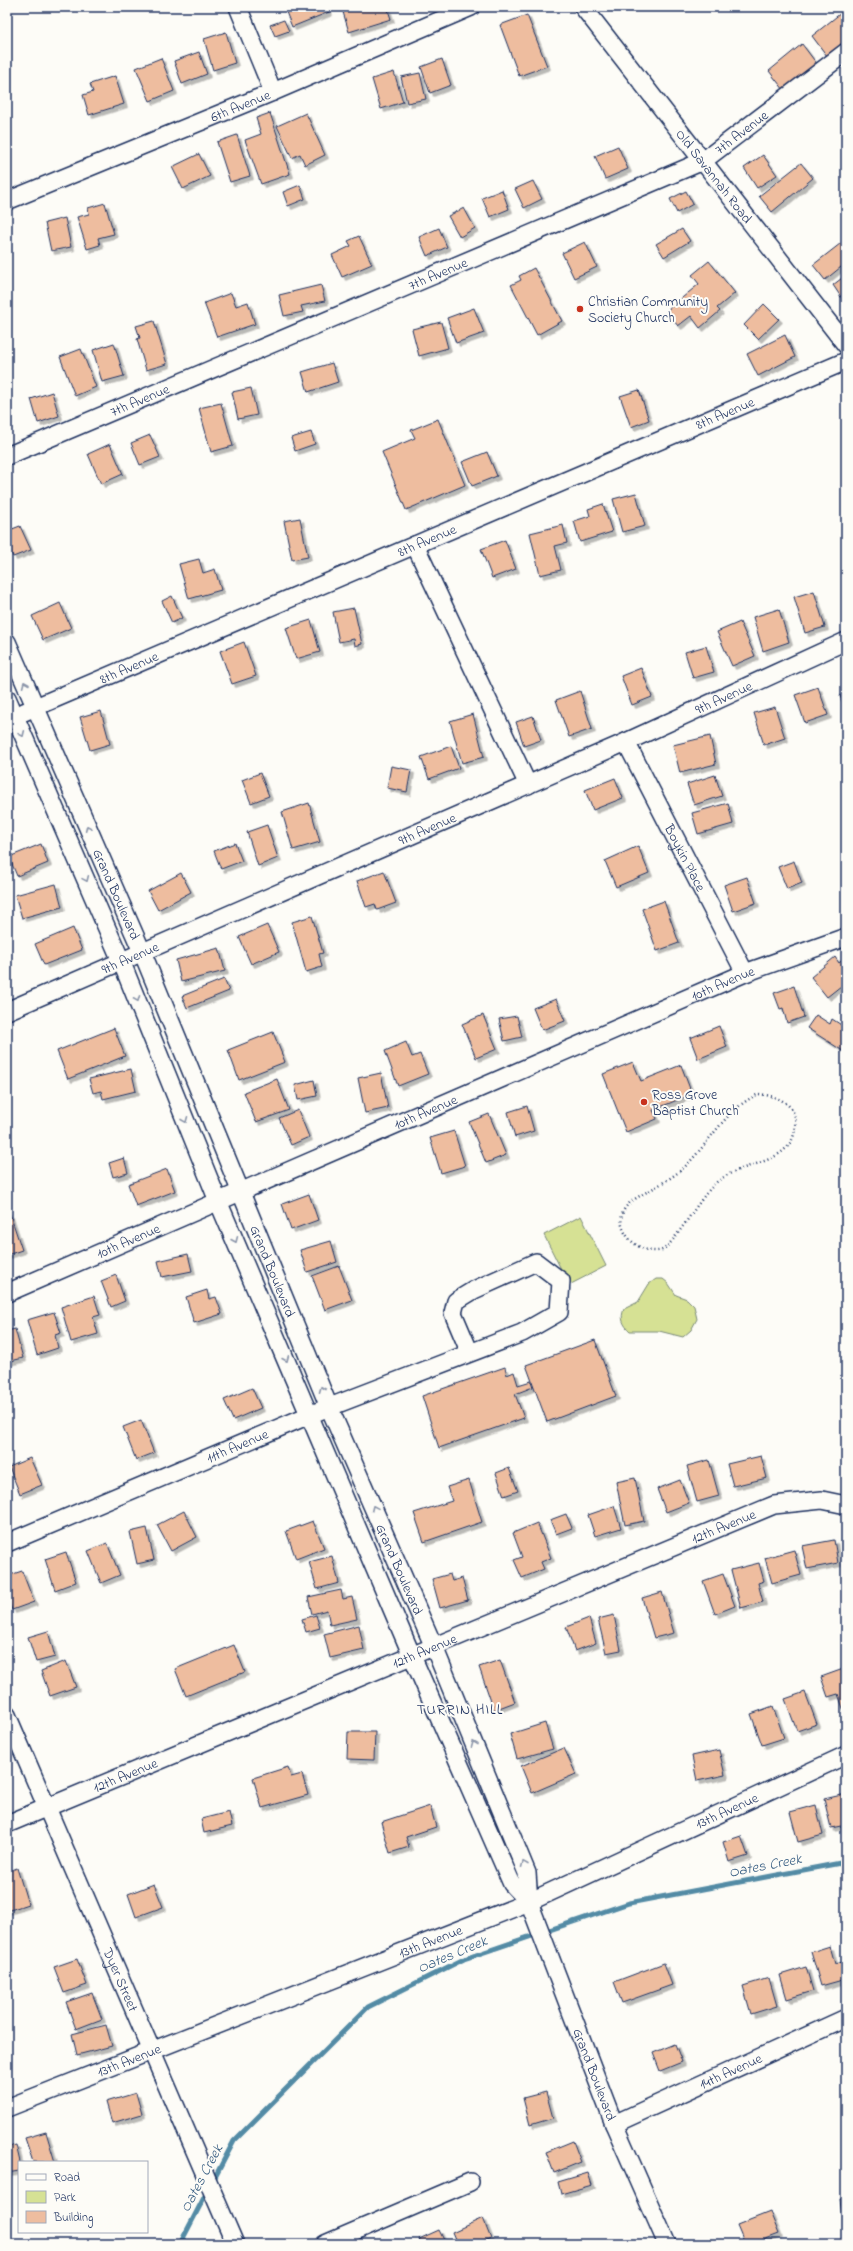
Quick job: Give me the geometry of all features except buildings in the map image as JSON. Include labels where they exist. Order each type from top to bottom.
[{"type":"street","points":[[238,7],[273,92]]},
{"type":"street","name":"6th Avenue","points":[[7,201],[273,92],[471,7]]},
{"type":"street","name":"Old Savannah Road","points":[[583,7],[846,345]]},
{"type":"street","name":"7th Avenue","points":[[7,456],[703,161],[846,52]]},
{"type":"street","name":"8th Avenue","points":[[11,717],[846,361]]},
{"type":"street","points":[[415,545],[528,785]]},
{"type":"street","name":"9th Avenue","points":[[7,1011],[143,954],[626,742],[846,641]]},
{"type":"street","name":"Grand Boulevard","points":[[7,642],[34,707],[143,954],[329,1407],[434,1647],[528,1873],[529,1902],[546,1943],[614,2124],[667,2244]]},
{"type":"street","name":"Grand Boulevard","points":[[7,698],[11,717],[122,963],[218,1201],[412,1656],[512,1884],[529,1902]]},
{"type":"street","name":"Boykin Place","points":[[626,742],[745,973]]},
{"type":"street","name":"10th Avenue","points":[[7,1293],[745,973],[846,937]]},
{"type":"street","name":"11th Avenue","points":[[7,1543],[310,1414],[522,1334],[559,1312],[561,1281],[536,1262],[474,1290],[456,1302],[453,1313],[470,1353]]},
{"type":"street","name":"12th Avenue","points":[[7,1824],[774,1505],[822,1500],[846,1505]]},
{"type":"street","name":"Dyer Street","points":[[7,1715],[153,2049],[235,2244]]},
{"type":"street","name":"13th Avenue","points":[[7,2108],[153,2049],[529,1902],[846,1755]]},
{"type":"street","name":"14th Avenue","points":[[614,2124],[846,2018]]},
{"type":"street","points":[[325,2244],[470,2182]]},
{"type":"path","points":[[759,1094],[771,1096],[783,1100],[795,1115],[794,1136],[790,1144],[780,1153],[731,1174],[718,1182],[699,1200],[673,1240],[664,1250],[652,1252],[640,1248],[630,1240],[623,1229],[621,1220],[624,1210],[632,1200],[644,1194],[680,1171],[731,1113],[746,1100],[759,1094]]},
{"type":"green space","points":[[581,1216],[606,1266],[569,1285],[544,1235]]},
{"type":"green space","points":[[656,1279],[663,1279],[668,1283],[676,1295],[687,1299],[694,1306],[697,1319],[691,1330],[683,1337],[659,1331],[630,1331],[624,1324],[622,1315],[624,1309],[638,1302],[649,1284]]},
{"type":"waterway","name":"Oates Creek","points":[[213,2181],[234,2141],[368,2007],[464,1959],[629,1903],[846,1862]]},
{"type":"waterway","name":"Oates Creek","points":[[180,2244],[208,2190]]},
{"type":"place","name":"Christian Community Society Church","points":[[580,309]]},
{"type":"place","name":"Ross Grove Baptist Church","points":[[644,1102]]},
{"type":"district","name":"TURRIN HILL","points":[[460,1709]]}]
